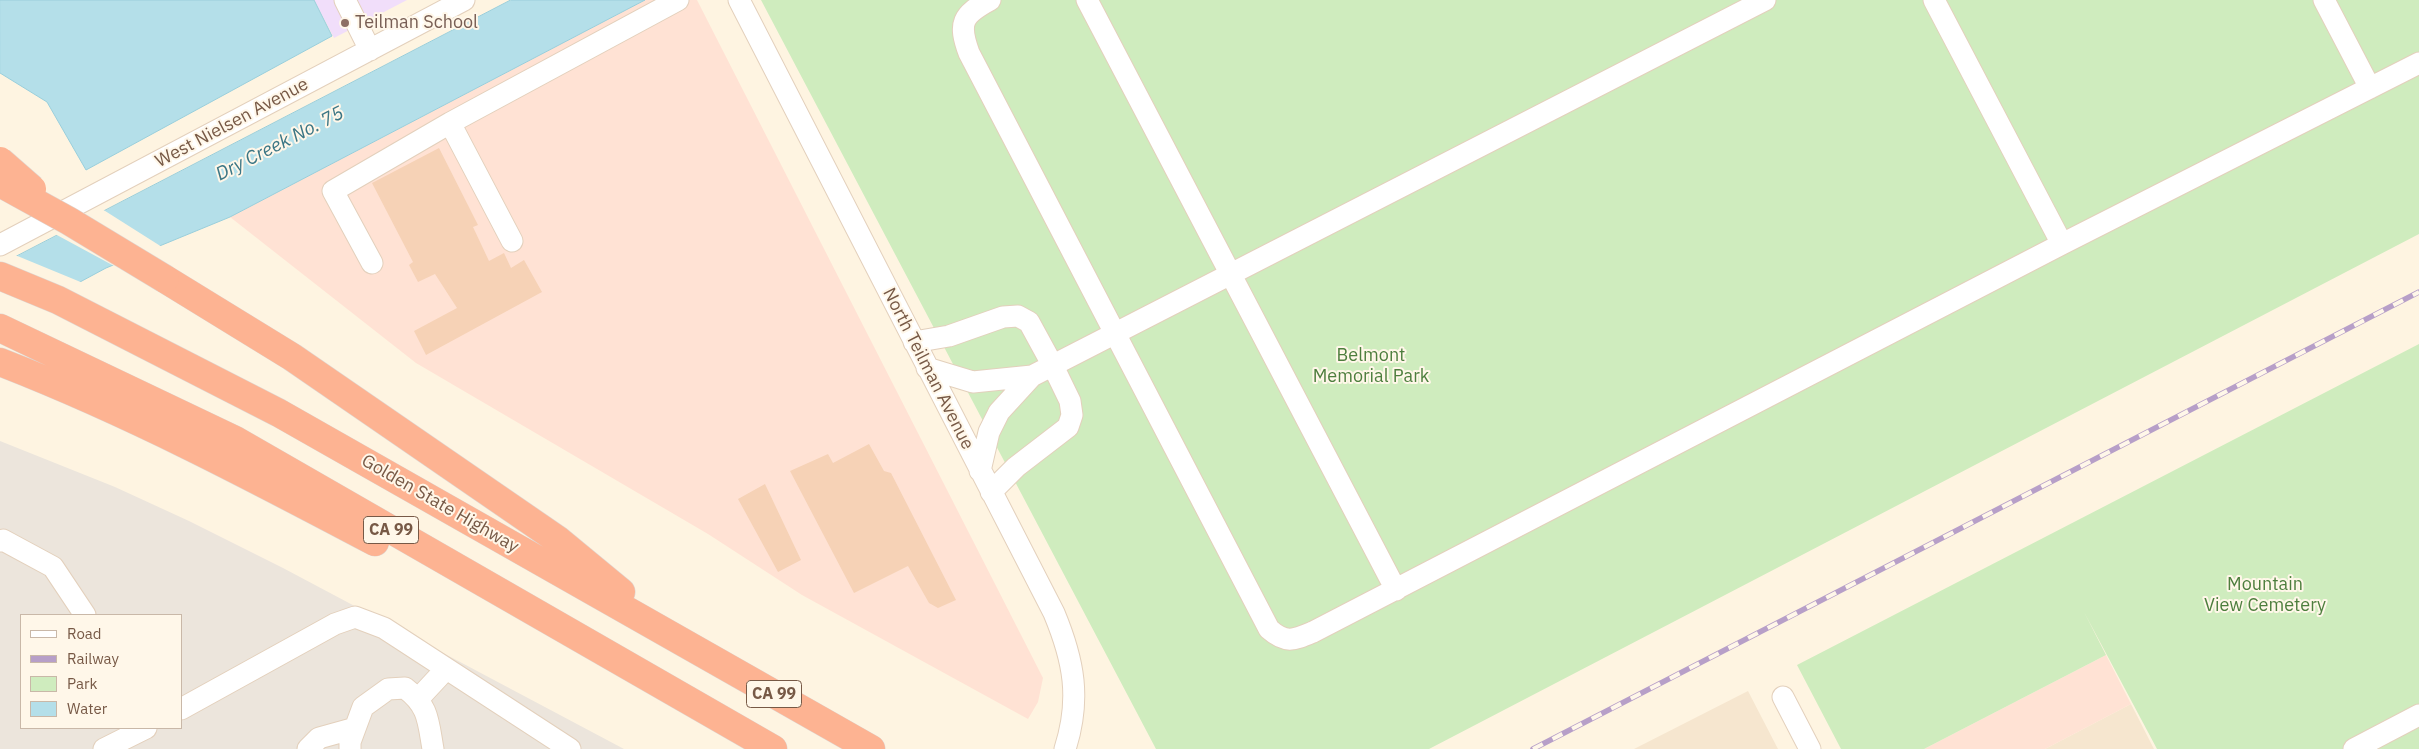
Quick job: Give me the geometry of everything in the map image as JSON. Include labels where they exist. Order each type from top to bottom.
[{"type":"highway","points":[[0,162],[69,221]]},
{"type":"highway","points":[[0,183],[69,221],[292,357],[558,540],[678,639]]},
{"type":"highway","name":"Golden State Highway","points":[[0,276],[58,300],[279,413],[871,749]]},
{"type":"highway","name":"CA 99","points":[[0,328],[234,440],[771,749]]},
{"type":"highway","points":[[6,364],[115,410],[222,461],[771,749]]},
{"type":"street","points":[[345,0],[370,50]]},
{"type":"street","name":"West Nielsen Avenue","points":[[0,245],[464,0]]},
{"type":"street","points":[[372,263],[333,191],[450,123],[678,0]]},
{"type":"street","name":"North Teilman Avenue","points":[[739,0],[1066,640],[1072,664],[1074,709],[1065,749]]},
{"type":"street","points":[[990,0],[971,10],[963,23],[963,37],[969,53],[1269,629],[1279,638],[1295,640],[1396,590],[2062,244],[2419,63]]},
{"type":"street","points":[[1087,0],[1396,590]]},
{"type":"street","points":[[927,368],[973,382],[1032,376],[1765,0]]},
{"type":"street","points":[[1934,0],[2062,244]]},
{"type":"street","points":[[2324,0],[2370,88]]},
{"type":"street","points":[[450,123],[512,241]]},
{"type":"street","points":[[914,342],[949,336],[1003,317],[1018,316],[1029,322],[1053,366],[1070,401],[1072,415],[1068,427],[1055,439],[1016,466],[991,492]]},
{"type":"street","points":[[980,471],[989,432],[1000,412],[1032,376]]},
{"type":"street","points":[[0,541],[3,540],[53,567],[84,614]]},
{"type":"street","points":[[182,708],[335,624],[355,617],[384,628],[570,749]]},
{"type":"street","points":[[419,698],[446,669]]},
{"type":"street","points":[[350,749],[350,742],[363,707],[388,689],[405,688],[419,698],[426,715],[433,749]]},
{"type":"street","points":[[1783,697],[1810,749]]},
{"type":"street","points":[[2354,749],[2419,715]]},
{"type":"street","points":[[308,749],[319,738],[355,728]]},
{"type":"street","points":[[104,749],[144,729]]},
{"type":"shaded area","name":"Teilman School","points":[[314,0],[407,0],[334,38]]},
{"type":"shaded area","points":[[645,0],[697,0],[1043,678],[1038,702],[1028,719],[802,595],[708,534],[416,363],[230,217]]},
{"type":"shaded area","points":[[0,441],[115,487],[189,521],[283,568],[624,749],[0,749]]},
{"type":"shaded area","points":[[2106,655],[2131,704],[2045,749],[1924,749]]},
{"type":"shaded area","points":[[1748,691],[1778,749],[1634,749]]},
{"type":"shaded area","points":[[2131,704],[2154,749],[2045,749]]},
{"type":"green space","name":"Belmont Memorial Park","points":[[761,0],[2419,0],[2419,234],[1429,749],[1156,749]]},
{"type":"green space","name":"Mountain View Cemetery","points":[[2419,344],[2419,749],[2157,749],[2084,612],[2106,655],[1924,749],[1841,749],[1797,665]]},
{"type":"water","points":[[0,0],[314,0],[332,36],[86,170],[47,102],[0,73]]},
{"type":"water","name":"Dry Creek No. 75","points":[[511,0],[645,0],[230,217],[106,268],[0,325],[0,265]]},
{"type":"pier","points":[[102,209],[162,247],[116,267],[55,234]]},
{"type":"pier","points":[[15,255],[83,283],[0,327],[0,262]]},
{"type":"building","points":[[439,148],[478,225],[473,227],[489,261],[504,253],[511,268],[524,260],[542,292],[426,355],[414,331],[457,308],[435,274],[418,282],[409,265],[413,262],[372,183]]},
{"type":"building","points":[[869,444],[884,471],[891,473],[956,600],[938,608],[929,603],[908,566],[854,593],[790,471],[828,454],[833,463]]},
{"type":"building","points":[[765,484],[801,560],[778,572],[738,499]]},
{"type":"railway","points":[[1533,749],[2419,292]]},
{"type":"place","name":"Teilman School","points":[[345,23]]}]
